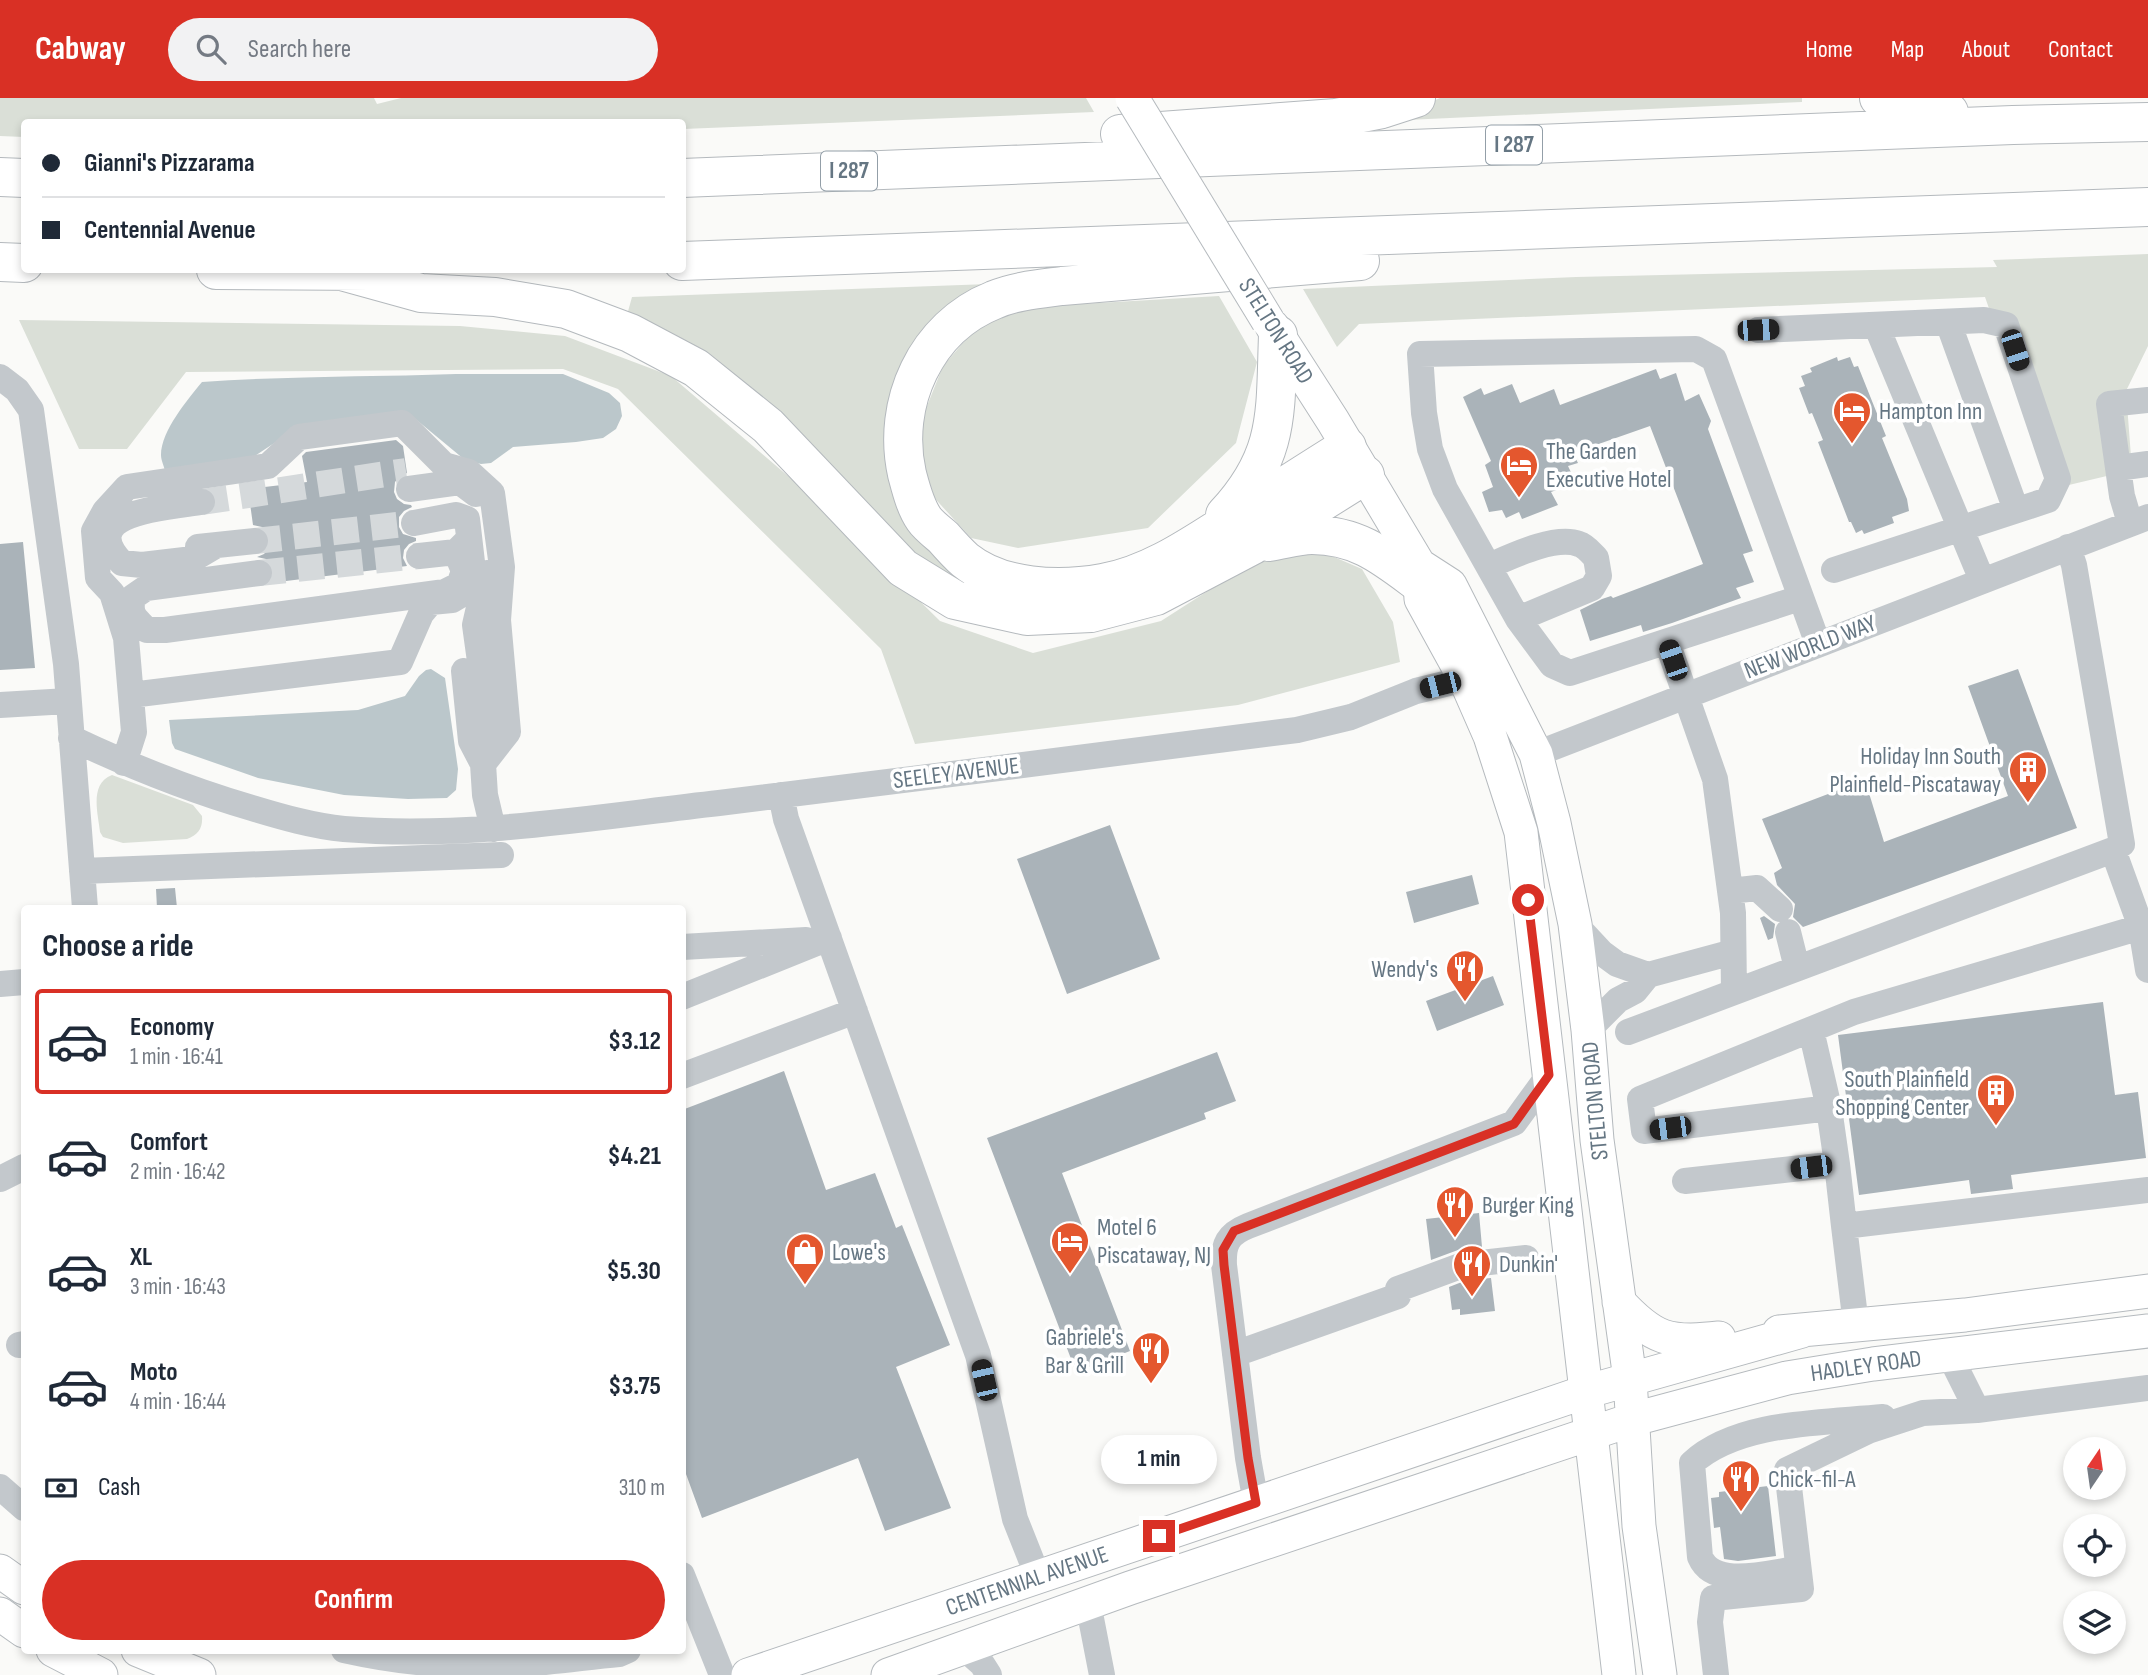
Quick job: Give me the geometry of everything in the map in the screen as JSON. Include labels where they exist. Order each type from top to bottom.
[{"type":"highway","points":[[1015,164],[1043,141],[1336,118],[1382,109],[1416,98]]},
{"type":"highway","points":[[1879,98],[2013,125]]},
{"type":"highway","name":"I 287","points":[[686,178],[2013,125],[2148,122]]},
{"type":"highway","points":[[0,177],[21,178]]},
{"type":"highway","points":[[686,261],[2148,206]]},
{"type":"highway","points":[[1356,461],[1203,538],[1161,563],[1103,583],[1056,587],[1021,584],[990,574],[967,561],[924,519],[911,491],[902,437],[912,384],[934,344],[951,326],[994,300],[1027,291],[1101,282],[1392,258],[1432,233]]},
{"type":"highway","points":[[0,262],[21,264]]},
{"type":"highway","points":[[349,273],[421,293],[495,297],[566,309],[641,339],[696,368],[768,426],[903,568],[955,600],[1027,616],[1091,613],[1156,596],[1253,545],[1356,461]]},
{"type":"highway","points":[[1203,538],[1230,510],[1268,450],[1276,408],[1273,328]]},
{"type":"highway","points":[[1253,545],[1311,535],[1348,539],[1367,546],[1419,574]]},
{"type":"main road","name":"STELTON ROAD","points":[[1132,98],[1333,421],[1419,574],[1421,599],[1465,679],[1501,767],[1521,832],[1619,1675]]},
{"type":"main road","name":"STELTON ROAD","points":[[1419,574],[1450,585],[1536,754],[1554,823],[1575,924],[1588,1030],[1597,1140],[1630,1379],[1639,1526],[1660,1675]]},
{"type":"main road","name":"HADLEY ROAD","points":[[1619,1302],[1653,1333],[1676,1341],[1965,1315],[2148,1291]]},
{"type":"main road","name":"HADLEY ROAD","points":[[1585,1392],[1802,1331]]},
{"type":"main road","name":"HADLEY ROAD","points":[[1590,1434],[1634,1419],[1787,1378],[1949,1354],[2148,1331]]},
{"type":"main road","name":"CENTENNIAL AVENUE","points":[[748,1675],[1585,1392]]},
{"type":"main road","name":"CENTENNIAL AVENUE","points":[[888,1675],[1088,1603],[1590,1434]]},
{"type":"main road","points":[[0,1571],[21,1586]]},
{"type":"main road","points":[[0,1614],[21,1629]]},
{"type":"main road","points":[[61,1654],[101,1675]]},
{"type":"main road","points":[[148,1654],[199,1675]]},
{"type":"street","points":[[1758,330],[1984,320],[2006,325],[2058,479],[2048,500],[1834,570]]},
{"type":"street","points":[[1948,322],[2017,510]]},
{"type":"street","points":[[1876,325],[1982,580]]},
{"type":"street","points":[[1800,598],[1570,673],[1552,665],[1518,619],[1446,489],[1430,449],[1420,354],[1696,349],[1714,359],[1818,644]]},
{"type":"street","points":[[0,377],[16,390],[31,410],[66,664],[85,905]]},
{"type":"street","points":[[2139,520],[2122,496],[2109,404],[2148,400]]},
{"type":"street","points":[[124,763],[134,732],[126,638],[112,593],[98,578],[94,531],[105,511],[127,487],[268,466],[299,437],[402,423],[444,465],[469,472],[492,493],[502,567],[489,604],[467,626],[485,794],[493,829]]},
{"type":"street","points":[[2118,468],[2148,464]]},
{"type":"street","points":[[444,465],[408,480],[460,482],[479,496],[488,570],[489,604],[505,619],[519,734],[483,764]]},
{"type":"street","points":[[255,541],[139,551],[127,549],[121,540],[123,528],[132,524],[203,509],[129,514],[114,524],[108,539],[112,553],[122,564],[133,597],[131,608],[135,619],[147,630],[165,630],[445,592],[459,585],[464,571],[463,545],[467,519],[456,515],[414,523]]},
{"type":"street","name":"NEW WORLD WAY","points":[[1536,754],[2139,520]]},
{"type":"street","points":[[1489,566],[1524,551],[1567,541],[1582,544],[1597,558],[1599,576],[1592,589],[1518,619]]},
{"type":"street","points":[[1628,1032],[2113,850],[2122,844],[2074,565],[2076,544]]},
{"type":"street","points":[[131,695],[400,662],[421,614],[430,602],[452,600],[467,592],[473,570],[463,545]]},
{"type":"street","points":[[419,556],[463,545]]},
{"type":"street","points":[[122,564],[142,565],[193,559],[215,546]]},
{"type":"street","points":[[133,597],[146,588],[259,573]]},
{"type":"street","points":[[394,599],[412,604],[421,614]]},
{"type":"street","points":[[1667,642],[1715,779],[1730,891],[1734,992]]},
{"type":"street","name":"SEELEY AVENUE","points":[[71,738],[124,763],[210,796],[290,820],[342,828],[439,832],[493,829],[781,795],[1297,730],[1351,717],[1416,691],[1465,679]]},
{"type":"street","points":[[0,705],[68,701]]},
{"type":"street","points":[[781,795],[786,818],[978,1355],[1015,1519],[1038,1577]]},
{"type":"street","points":[[2113,850],[2141,927],[2148,970]]},
{"type":"street","points":[[82,871],[501,855]]},
{"type":"street","points":[[1730,891],[1757,888],[1784,921],[1797,968]]},
{"type":"street","points":[[1575,924],[1602,953],[1617,964],[1648,975],[1733,952]]},
{"type":"street","points":[[1829,1108],[1644,1131],[1640,1099],[1854,1012],[2141,927]]},
{"type":"street","points":[[686,947],[829,938]]},
{"type":"street","points":[[686,995],[829,938]]},
{"type":"street","points":[[1588,1030],[1618,1000],[1635,991],[1648,975]]},
{"type":"street","points":[[0,984],[21,982]]},
{"type":"street","points":[[686,1074],[855,1011]]},
{"type":"street","points":[[1811,1030],[1829,1108],[1856,1325]]},
{"type":"street","points":[[1256,1503],[1248,1458],[1223,1250],[1234,1231],[1514,1124],[1549,1075]]},
{"type":"street","points":[[1685,1181],[1837,1164]]},
{"type":"street","points":[[0,1179],[21,1168]]},
{"type":"street","points":[[1844,1227],[2148,1190]]},
{"type":"street","points":[[1235,1354],[1463,1265],[1526,1258]]},
{"type":"street","points":[[1949,1354],[1977,1410]]},
{"type":"street","points":[[1800,1578],[1721,1576],[1703,1566],[1700,1558],[1692,1463],[1703,1452],[1771,1428],[1977,1410],[2148,1388]]},
{"type":"street","points":[[1800,1578],[1787,1469],[1868,1431],[1923,1413]]},
{"type":"street","points":[[0,1487],[21,1505]]},
{"type":"street","points":[[1716,1675],[1710,1622],[1713,1598],[1800,1578]]},
{"type":"street","points":[[686,1587],[722,1675]]},
{"type":"street","points":[[1088,1603],[1102,1675]]},
{"type":"street","points":[[964,1648],[982,1664],[989,1675]]},
{"type":"street","points":[[368,1654],[416,1662],[472,1665],[522,1664],[619,1654]]},
{"type":"shaded area","points":[[0,98],[374,98],[377,104],[401,98],[1086,98],[1094,112],[686,129],[686,119],[21,119],[21,137],[0,136]]},
{"type":"shaded area","points":[[1440,98],[1802,98],[1802,102],[1341,123],[1413,110]]},
{"type":"shaded area","points":[[2148,254],[2148,346],[2126,391],[2132,470],[2052,489],[1985,297],[1359,324],[1337,347],[1303,289],[1576,277],[1997,267],[1993,260]]},
{"type":"shaded area","points":[[989,284],[932,322],[891,478],[976,586],[903,555],[627,315],[632,297]]},
{"type":"shaded area","points":[[1219,296],[1257,362],[1236,443],[1148,528],[1018,548],[971,538],[929,492],[919,426],[943,366],[976,328],[1011,308]]},
{"type":"shaded area","points":[[19,320],[460,326],[565,336],[671,376],[823,506],[940,621],[1033,653],[1161,621],[1253,562],[1318,550],[1362,569],[1393,622],[1400,662],[1238,705],[915,744],[881,649],[618,389],[563,369],[186,372],[127,449],[79,449]]},
{"type":"shaded area","points":[[456,374],[563,374],[609,393],[620,403],[622,416],[616,429],[603,438],[513,447],[491,463],[481,464],[465,460],[413,417],[294,430],[247,461],[165,471],[161,455],[165,436],[176,416],[202,382]]},
{"type":"shaded area","points":[[431,669],[445,678],[458,769],[456,790],[447,798],[408,799],[344,795],[258,778],[175,749],[172,743],[169,720],[358,710],[405,696],[419,676]]},
{"type":"shaded area","points":[[112,775],[193,805],[202,816],[199,831],[187,839],[123,843],[103,837],[98,816],[98,792],[100,785]]},
{"type":"building","name":"Hampton Inn","points":[[1837,357],[1838,361],[1850,357],[1854,367],[1858,366],[1886,436],[1882,438],[1907,499],[1909,511],[1892,517],[1894,523],[1864,534],[1862,530],[1856,533],[1849,522],[1818,442],[1823,440],[1799,388],[1805,386],[1801,376],[1812,372],[1810,368]]},
{"type":"building","name":"The Garden Executive Hotel","points":[[1656,369],[1660,379],[1676,373],[1685,401],[1699,394],[1711,421],[1708,429],[1753,551],[1743,554],[1754,582],[1736,588],[1741,598],[1672,623],[1643,632],[1641,625],[1590,641],[1580,610],[1602,599],[1611,596],[1613,598],[1703,564],[1650,426],[1573,453],[1578,463],[1568,466],[1576,483],[1551,492],[1558,505],[1522,519],[1519,512],[1506,518],[1502,510],[1489,512],[1482,492],[1493,487],[1485,465],[1491,461],[1463,397],[1481,388],[1484,395],[1512,384],[1520,403],[1554,389],[1560,405]]},
{"type":"building","points":[[396,440],[403,446],[407,473],[395,482],[394,492],[397,499],[412,507],[399,517],[399,527],[403,534],[416,538],[416,541],[404,550],[403,558],[407,566],[270,583],[275,572],[272,564],[257,557],[269,548],[270,539],[267,531],[253,525],[248,489],[307,482],[302,456],[306,452]]},
{"type":"building","points":[[23,542],[35,668],[0,670],[0,544]]},
{"type":"building","name":"Holiday Inn South Plainfield-Piscataway","points":[[2018,669],[2077,828],[1803,927],[1793,917],[1795,904],[1777,885],[1774,873],[1782,868],[1762,819],[1865,780],[1884,842],[2008,796],[1968,686]]},
{"type":"building","points":[[1110,825],[1160,959],[1067,994],[1017,859]]},
{"type":"building","points":[[1472,875],[1479,904],[1414,923],[1406,892]]},
{"type":"building","points":[[175,888],[177,905],[157,905],[156,889]]},
{"type":"building","points":[[1764,916],[1775,924],[1773,938],[1768,940],[1760,918]]},
{"type":"building","name":"Wendy's","points":[[1493,976],[1504,1005],[1437,1031],[1426,1001]]},
{"type":"building","name":"South Plainfield Shopping Center","points":[[2103,1002],[2115,1095],[2138,1092],[2146,1158],[2011,1175],[2013,1189],[1971,1194],[1969,1180],[1859,1195],[1838,1035]]},
{"type":"building","name":"Motel 6 Piscataway, NJ","points":[[1217,1052],[1236,1101],[1204,1113],[1206,1119],[1062,1173],[1130,1351],[1076,1372],[987,1138]]},
{"type":"building","name":"Lowe's","points":[[784,1071],[826,1190],[875,1173],[896,1228],[902,1225],[950,1345],[896,1367],[951,1508],[885,1531],[858,1458],[702,1518],[686,1474],[686,1108]]},
{"type":"building","name":"Burger King","points":[[1479,1213],[1482,1247],[1458,1250],[1431,1260],[1426,1219]]},
{"type":"building","name":"Dunkin'","points":[[1491,1278],[1495,1311],[1460,1315],[1460,1309],[1452,1310],[1449,1287],[1467,1280]]},
{"type":"building","name":"Chick-fil-A","points":[[1768,1486],[1776,1556],[1738,1561],[1724,1559],[1720,1527],[1714,1528],[1711,1498],[1719,1497],[1719,1492]]},
{"type":"tunnel","points":[[202,502],[406,471]]},
{"type":"tunnel","points":[[255,541],[414,523]]},
{"type":"tunnel","points":[[259,573],[419,556]]},
{"type":"place","name":"Hampton Inn","points":[[1852,445]]},
{"type":"place","name":"The Garden Executive Hotel","points":[[1519,499]]},
{"type":"place","name":"Holiday Inn South Plainfield-Piscataway","points":[[2028,804]]},
{"type":"place","name":"Wendy's","points":[[1465,1003]]},
{"type":"place","name":"South Plainfield Shopping Center","points":[[1996,1127]]},
{"type":"place","name":"Burger King","points":[[1455,1239]]},
{"type":"place","name":"Motel 6 Piscataway, NJ","points":[[1070,1275]]},
{"type":"place","name":"Lowe's","points":[[805,1286]]},
{"type":"place","name":"Dunkin'","points":[[1472,1298]]},
{"type":"place","name":"Gabriele's Bar & Grill","points":[[1151,1385]]},
{"type":"place","name":"Chick-fil-A","points":[[1741,1513]]},
{"type":"route","points":[[1159,1536],[1256,1503],[1224,1265],[1223,1250],[1234,1231],[1514,1124],[1549,1075],[1528,900]]}]
